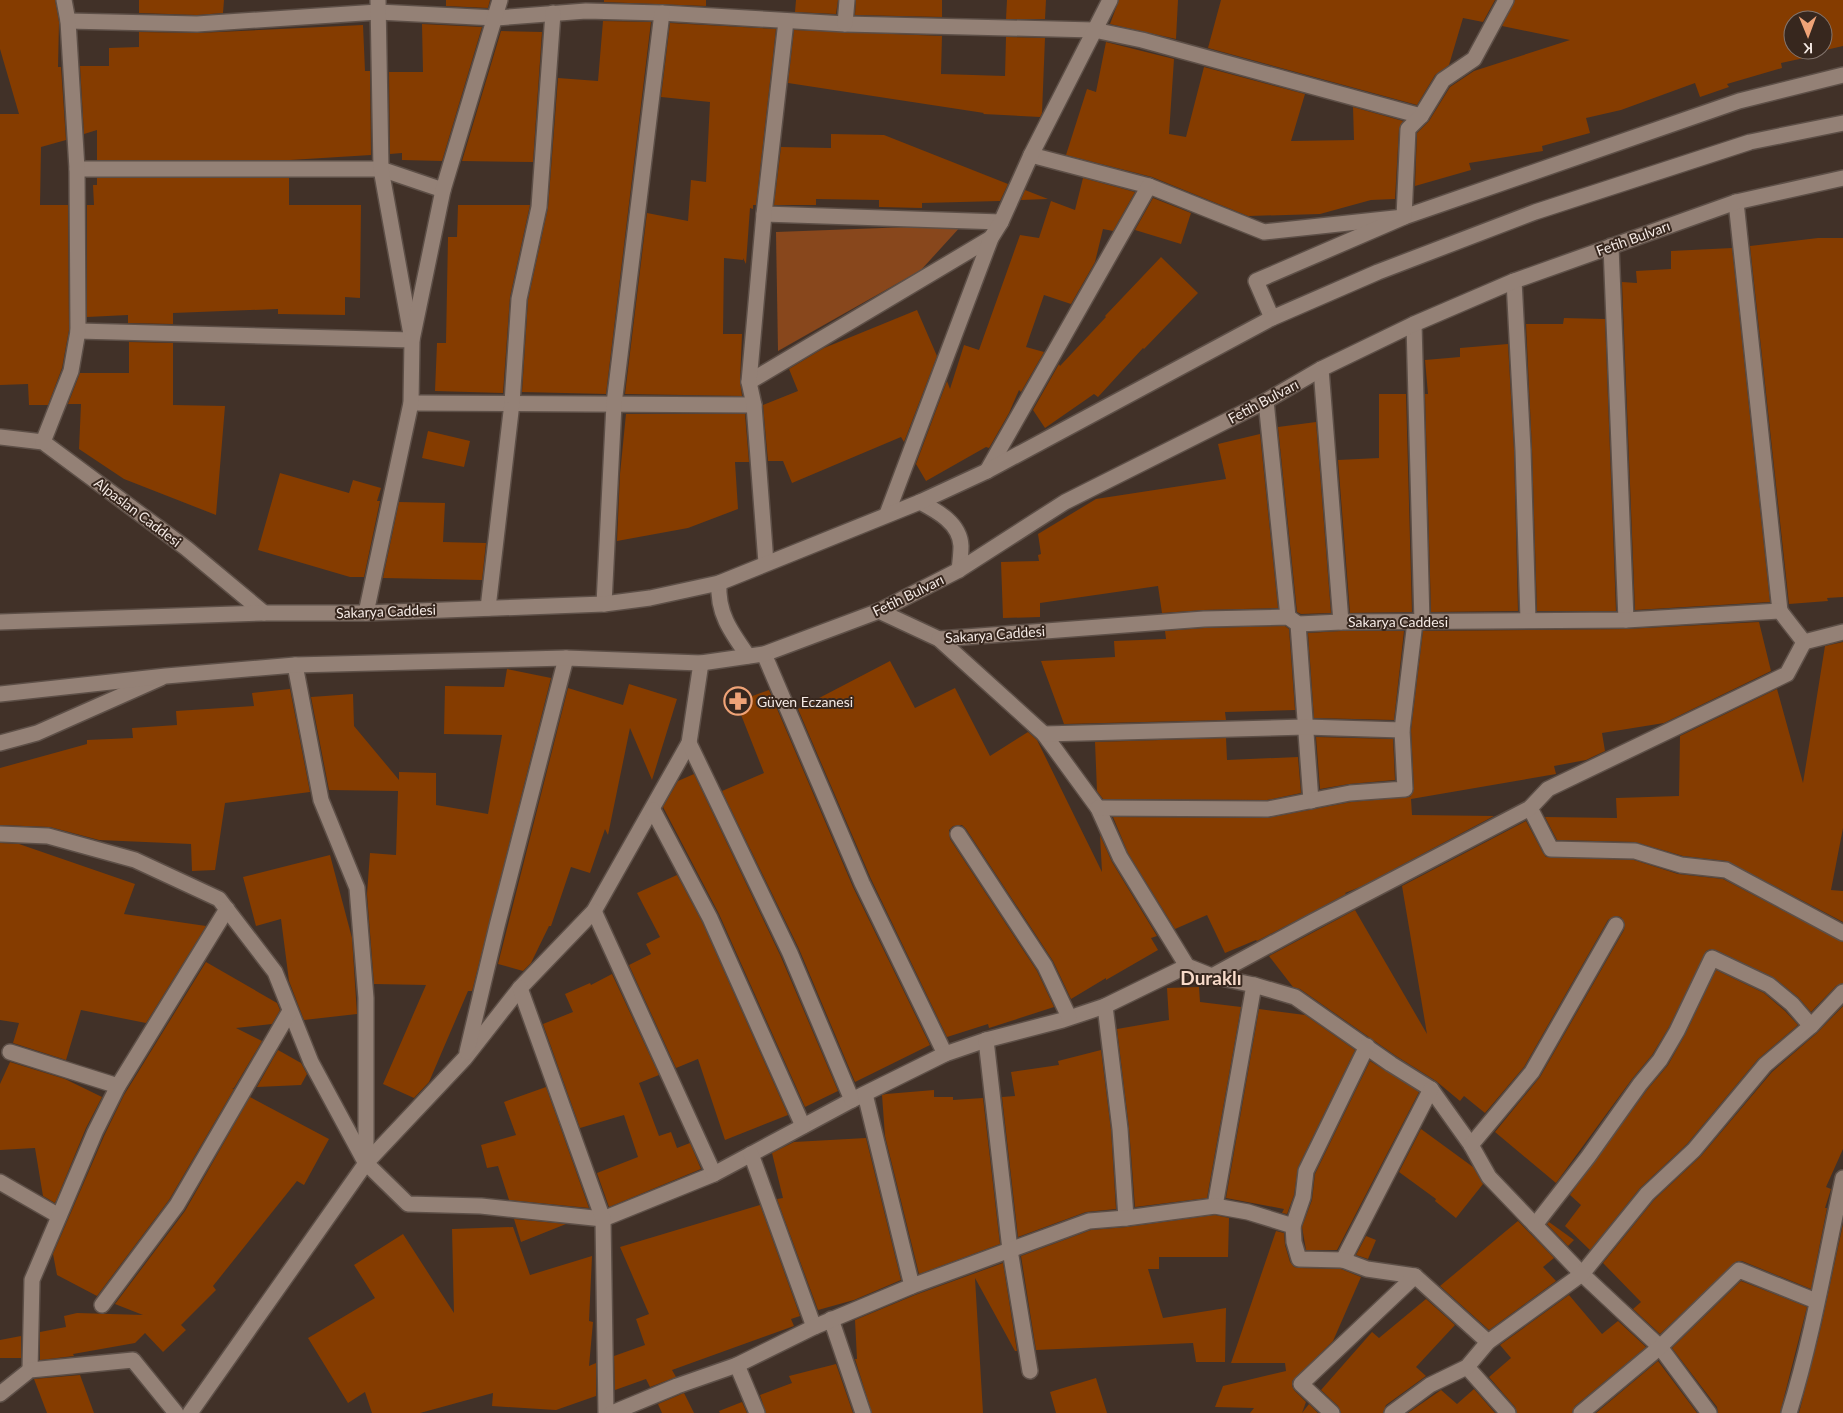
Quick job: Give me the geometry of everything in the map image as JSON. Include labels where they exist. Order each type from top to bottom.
[{"type":"street","points":[[0,438],[44,442],[71,371],[78,331],[77,169],[68,21],[64,0]]},
{"type":"street","points":[[366,613],[411,403],[412,340],[443,190],[500,0]]},
{"type":"street","points":[[845,24],[847,0]]},
{"type":"street","points":[[886,514],[991,238],[1001,222],[1031,155],[1110,0]]},
{"type":"street","points":[[1404,217],[1408,129],[1421,116],[1443,80],[1474,59],[1506,0]]},
{"type":"street","points":[[68,21],[197,24],[378,6],[496,18],[586,11],[662,13],[845,24],[1094,30],[1151,43],[1421,116]]},
{"type":"street","points":[[378,6],[381,168],[412,340]]},
{"type":"street","points":[[488,608],[512,403],[519,300],[539,207],[553,13]]},
{"type":"street","points":[[604,604],[614,404],[662,13]]},
{"type":"street","points":[[786,20],[764,214],[749,382],[754,405],[766,563],[920,502],[987,471],[1272,318],[1378,272],[1535,212],[1750,142],[1843,124]]},
{"type":"street","points":[[1272,318],[1256,280],[1404,217],[1739,101],[1843,75]]},
{"type":"street","points":[[1031,155],[1148,186],[1264,232],[1404,217]]},
{"type":"street","points":[[77,169],[381,168],[443,190]]},
{"type":"street","name":"Fetih Bulvarı","points":[[701,662],[764,654],[879,611],[959,570],[1065,502],[1266,401],[1321,369],[1414,324],[1514,281],[1736,202],[1843,178]]},
{"type":"street","points":[[987,471],[1148,186]]},
{"type":"street","points":[[1736,202],[1780,611],[1804,642]]},
{"type":"street","points":[[764,214],[1001,222]]},
{"type":"street","points":[[749,382],[991,238]]},
{"type":"street","points":[[1611,246],[1626,620]]},
{"type":"street","points":[[1514,281],[1523,450],[1528,620]]},
{"type":"street","points":[[1098,808],[1268,809],[1350,793],[1405,789],[1402,730],[1419,622],[1414,324]]},
{"type":"street","points":[[78,331],[412,340]]},
{"type":"street","points":[[1321,369],[1341,622]]},
{"type":"street","points":[[1266,401],[1305,727],[1311,801]]},
{"type":"street","points":[[411,403],[754,405]]},
{"type":"street","name":"Alpaslan Caddesi","points":[[44,442],[186,548],[264,613]]},
{"type":"street","points":[[920,502],[942,513],[955,529],[961,544],[959,570]]},
{"type":"street","name":"Sakarya Caddesi","points":[[0,622],[264,613],[366,613],[604,604],[650,598],[719,583],[766,563]]},
{"type":"street","points":[[719,583],[718,598],[724,617],[733,635],[748,656]]},
{"type":"street","points":[[879,611],[938,639],[1044,734],[1098,808],[1120,857],[1187,966],[1212,976],[1254,985],[1295,997],[1391,1064],[1431,1089],[1471,1145],[1489,1177],[1582,1274],[1660,1347],[1709,1413]]},
{"type":"street","name":"Sakarya Caddesi","points":[[938,639],[1204,619],[1341,622],[1626,620],[1780,611]]},
{"type":"street","points":[[1212,976],[1320,917],[1530,808],[1548,789],[1787,674],[1804,642],[1843,632]]},
{"type":"street","points":[[764,654],[862,883],[945,1054]]},
{"type":"street","points":[[466,1058],[499,917],[566,658]]},
{"type":"street","points":[[0,694],[295,664],[566,658],[701,662],[689,742],[594,911],[520,988],[466,1058],[366,1163],[190,1413]]},
{"type":"street","points":[[295,664],[321,800],[357,888],[366,998],[366,1163]]},
{"type":"street","points":[[0,743],[36,733],[166,676]]},
{"type":"street","points":[[1044,734],[1305,727],[1402,730]]},
{"type":"street","points":[[689,742],[858,1097],[912,1286]]},
{"type":"street","points":[[1530,808],[1551,849],[1635,851],[1681,865],[1726,870],[1843,933]]},
{"type":"street","points":[[652,810],[710,918],[803,1126]]},
{"type":"street","points":[[0,834],[48,836],[135,860],[219,899],[275,972],[311,1062],[366,1163],[408,1204],[480,1206],[603,1219],[714,1174],[858,1097],[945,1054],[986,1040],[1105,1006],[1187,966]]},
{"type":"street","points":[[958,834],[1045,966],[1069,1017]]},
{"type":"street","points":[[30,1370],[32,1280],[59,1216],[95,1132],[118,1086],[227,909]]},
{"type":"street","points":[[594,911],[714,1174]]},
{"type":"street","points":[[1471,1145],[1532,1072],[1616,925]]},
{"type":"street","points":[[1535,1225],[1660,1060],[1678,1031],[1712,958],[1769,985],[1792,1004],[1811,1026]]},
{"type":"street","points":[[1215,1206],[1254,985]]},
{"type":"street","points":[[520,988],[603,1219],[606,1413]]},
{"type":"street","points":[[1392,1413],[1430,1385],[1467,1367],[1488,1342],[1582,1274],[1647,1194],[1694,1150],[1765,1065],[1811,1026],[1843,992]]},
{"type":"street","points":[[1105,1006],[1120,1129],[1126,1218]]},
{"type":"street","points":[[102,1305],[177,1205],[290,1011]]},
{"type":"street","points":[[986,1040],[1010,1250],[1030,1370]]},
{"type":"street","points":[[1367,1046],[1306,1171],[1303,1197],[1293,1226],[1294,1242],[1299,1259],[1343,1260],[1367,1269],[1415,1276],[1488,1342]]},
{"type":"street","points":[[10,1052],[118,1086]]},
{"type":"street","points":[[1343,1260],[1431,1089]]},
{"type":"street","points":[[751,1154],[814,1327]]},
{"type":"street","points":[[1789,1413],[1800,1377],[1843,1178]]},
{"type":"street","points":[[0,1182],[59,1216]]},
{"type":"street","points":[[612,1413],[737,1364],[814,1327],[912,1286],[1089,1222],[1215,1206],[1248,1212],[1293,1226]]},
{"type":"street","points":[[1581,1413],[1660,1347],[1739,1270],[1816,1301]]},
{"type":"street","points":[[1332,1413],[1301,1384],[1415,1276]]},
{"type":"street","points":[[831,1320],[862,1413]]},
{"type":"street","points":[[0,1394],[30,1370],[134,1360],[176,1413]]},
{"type":"street","points":[[737,1364],[757,1413]]},
{"type":"street","points":[[1467,1367],[1508,1413]]},
{"type":"shaded area","points":[[962,225],[921,270],[778,351],[776,232]]},
{"type":"building","points":[[0,0],[55,0],[59,22],[58,67],[61,67],[66,140],[41,147],[40,205],[68,205],[69,330],[62,368],[48,405],[29,405],[28,384],[0,385],[0,114],[19,114],[0,49]]},
{"type":"building","points":[[139,0],[224,0],[223,13],[197,15],[139,13]]},
{"type":"building","points":[[446,0],[490,0],[488,8],[446,6]]},
{"type":"building","points":[[604,0],[706,0],[706,6],[604,2]]},
{"type":"building","points":[[796,0],[838,0],[836,14],[795,12]]},
{"type":"building","points":[[856,0],[942,0],[942,17],[855,15]]},
{"type":"building","points":[[1007,0],[1046,0],[1045,19],[1006,19]]},
{"type":"building","points":[[1119,0],[1178,0],[1176,39],[1110,24]]},
{"type":"building","points":[[1221,0],[1495,0],[1483,22],[1463,18],[1449,65],[1435,75],[1417,105],[1208,48]]},
{"type":"building","points":[[1515,0],[1843,0],[1843,46],[1833,48],[1833,10],[1783,10],[1783,60],[1795,60],[1781,63],[1782,68],[1727,84],[1729,87],[1700,97],[1695,83],[1621,110],[1586,118],[1590,133],[1542,146],[1543,151],[1469,163],[1471,170],[1415,186],[1417,133],[1429,121],[1450,87],[1474,71],[1570,40],[1502,26]]},
{"type":"building","points":[[603,21],[651,22],[606,394],[522,392],[528,300],[548,208],[558,78],[598,81]]},
{"type":"building","points":[[670,23],[776,29],[756,205],[753,205],[753,209],[750,208],[746,264],[743,258],[743,260],[724,258],[723,334],[742,334],[740,381],[742,396],[625,394],[647,213],[688,221],[691,180],[706,182],[710,102],[661,97]]},
{"type":"building","points":[[422,24],[482,27],[442,161],[402,160],[402,153],[390,154],[389,72],[423,72]]},
{"type":"building","points":[[363,25],[365,71],[370,71],[371,155],[290,160],[97,160],[97,130],[84,134],[80,66],[109,66],[109,48],[139,47],[139,32],[198,33]]},
{"type":"building","points":[[794,30],[942,36],[941,74],[1005,76],[1006,37],[1045,38],[1042,113],[1040,117],[983,114],[788,83]]},
{"type":"building","points":[[501,31],[542,32],[533,162],[462,161]]},
{"type":"building","points":[[1106,42],[1174,59],[1169,134],[1186,137],[1204,67],[1305,94],[1291,141],[1354,140],[1353,107],[1403,121],[1399,129],[1395,199],[1371,200],[1320,214],[1248,216],[1152,177],[1066,155],[1087,89],[1096,92]]},
{"type":"building","points":[[831,134],[884,135],[1008,184],[1000,201],[922,203],[922,208],[879,207],[879,200],[816,199],[816,205],[774,205],[781,147],[831,148]]},
{"type":"building","points":[[97,178],[289,178],[289,205],[361,205],[360,298],[345,297],[345,315],[278,314],[278,309],[173,313],[173,324],[128,323],[128,315],[87,317],[87,205],[94,205],[93,185],[97,185]]},
{"type":"building","points":[[1083,178],[1135,192],[1113,231],[1103,229],[1095,262],[1071,304],[1044,295],[1026,347],[1044,352],[1021,392],[1019,390],[1009,413],[989,448],[986,447],[926,481],[916,464],[947,381],[950,389],[964,345],[979,350],[1020,235],[1039,238],[1051,201],[1075,210]]},
{"type":"building","points":[[1025,190],[1048,199],[1021,200]]},
{"type":"building","points":[[1153,198],[1191,213],[1181,244],[1135,230]]},
{"type":"building","points":[[458,205],[530,205],[510,297],[503,393],[435,391],[437,343],[446,343],[448,237],[457,237]]},
{"type":"building","points":[[1818,238],[1843,238],[1843,597],[1827,598],[1828,601],[1789,604],[1750,246]]},
{"type":"building","points":[[1732,248],[1770,602],[1635,610],[1622,282],[1637,283],[1636,271],[1671,269],[1671,251]]},
{"type":"building","points":[[1161,257],[1198,293],[1143,348],[1098,397],[1094,394],[1045,428],[1033,410],[1059,364],[1060,366]]},
{"type":"building","points":[[917,310],[937,356],[904,442],[901,437],[792,483],[783,461],[768,461],[763,405],[798,391],[789,369],[824,348]]},
{"type":"building","points":[[1564,318],[1605,319],[1616,611],[1537,611],[1526,324],[1563,324]]},
{"type":"building","points":[[129,342],[173,343],[173,405],[225,406],[216,515],[124,479],[79,449],[81,404],[68,404],[80,373],[129,373]]},
{"type":"building","points":[[1508,344],[1514,450],[1518,611],[1431,612],[1425,394],[1428,394],[1425,360],[1460,357],[1460,348]]},
{"type":"building","points":[[1379,394],[1406,394],[1412,612],[1350,613],[1338,460],[1379,458]]},
{"type":"building","points":[[626,414],[745,414],[749,462],[735,462],[738,509],[688,528],[617,541],[620,474]]},
{"type":"building","points":[[1316,422],[1331,613],[1301,614],[1297,612],[1278,427]]},
{"type":"building","points":[[428,431],[470,441],[464,467],[422,458]]},
{"type":"building","points":[[1260,434],[1278,608],[1162,613],[1158,586],[1040,603],[1040,617],[1003,618],[1001,562],[1039,561],[1038,555],[1041,554],[1038,534],[1096,499],[1226,479],[1218,444]]},
{"type":"building","points":[[280,473],[349,493],[353,480],[381,488],[364,577],[350,577],[258,550]]},
{"type":"building","points":[[399,502],[445,503],[443,542],[486,543],[482,580],[383,578]]},
{"type":"building","points":[[1759,622],[1771,671],[1664,723],[1602,733],[1605,751],[1586,760],[1554,766],[1556,774],[1411,799],[1412,815],[1494,816],[1257,941],[1225,953],[1207,915],[1175,929],[1128,853],[1113,817],[1268,818],[1351,802],[1410,797],[1414,789],[1411,730],[1423,631],[1626,629]]},
{"type":"building","points":[[1285,626],[1289,629],[1295,710],[1225,712],[1226,720],[1064,724],[1041,661],[1115,657],[1114,641],[1166,639],[1165,631]]},
{"type":"building","points":[[1404,631],[1394,720],[1314,718],[1308,633]]},
{"type":"building","points":[[1843,642],[1843,828],[1831,890],[1843,891],[1843,922],[1727,861],[1683,856],[1635,842],[1557,840],[1545,817],[1617,818],[1616,798],[1679,796],[1680,736],[1777,689],[1803,783],[1825,646]]},
{"type":"building","points":[[890,661],[915,708],[955,688],[990,756],[1028,732],[1037,740],[1102,872],[1100,835],[1112,862],[1157,936],[1151,938],[1158,950],[1071,999],[1053,961],[966,829],[962,825],[953,826],[949,830],[950,839],[1037,971],[1054,1007],[989,1028],[988,1024],[947,1037],[871,879],[798,709]]},
{"type":"building","points":[[507,669],[551,678],[472,991],[468,991],[429,1082],[414,1098],[383,1084],[426,985],[374,984],[367,894],[370,853],[396,855],[398,791],[329,790],[311,697],[353,694],[354,726],[399,780],[399,772],[436,773],[436,805],[488,814],[502,735],[444,734],[445,686],[504,687]]},
{"type":"building","points":[[629,684],[677,699],[652,780],[630,728],[608,835],[605,829],[590,873],[571,867],[551,926],[549,926],[531,963],[523,971],[498,964],[568,688],[623,705]]},
{"type":"building","points":[[290,689],[310,792],[225,803],[215,870],[192,871],[191,844],[99,840],[50,827],[0,825],[0,768],[87,744],[87,740],[133,738],[132,728],[177,725],[176,711],[254,706],[252,693]]},
{"type":"building","points":[[769,690],[853,887],[930,1045],[855,1082],[799,949],[722,791],[764,773],[736,702]]},
{"type":"building","points":[[1316,737],[1393,739],[1395,780],[1349,784],[1320,789]]},
{"type":"building","points":[[1226,738],[1227,760],[1298,757],[1301,793],[1267,800],[1103,799],[1097,791],[1095,742]]},
{"type":"building","points":[[694,774],[781,957],[838,1091],[805,1107],[719,914],[663,807],[678,781]]},
{"type":"building","points":[[1526,821],[1546,857],[1634,860],[1678,874],[1723,879],[1843,942],[1843,983],[1836,986],[1811,1012],[1798,997],[1773,977],[1716,950],[1706,951],[1669,1027],[1652,1055],[1632,1079],[1556,1183],[1495,1132],[1540,1077],[1624,930],[1625,924],[1621,917],[1615,916],[1608,920],[1524,1067],[1485,1113],[1464,1096],[1460,1101],[1436,1081],[1396,1056],[1300,989],[1293,987],[1269,956],[1355,910],[1427,1034],[1402,886]]},
{"type":"building","points":[[0,843],[19,844],[135,884],[124,914],[206,926],[146,1023],[81,1010],[66,1060],[13,1043],[19,1023],[0,1020]]},
{"type":"building","points":[[330,855],[352,938],[357,1014],[304,1020],[289,981],[281,919],[256,926],[243,877]]},
{"type":"building","points":[[677,875],[702,922],[788,1115],[725,1140],[698,1059],[676,1068],[629,965],[651,954],[646,944],[660,937],[637,893]]},
{"type":"building","points":[[206,962],[277,1003],[280,1010],[272,1024],[236,1028],[262,1041],[234,1088],[232,1088],[234,1089],[169,1200],[97,1296],[57,1275],[53,1254],[104,1136],[124,1095]]},
{"type":"building","points":[[1716,970],[1764,993],[1798,1025],[1758,1059],[1687,1144],[1640,1188],[1590,1250],[1565,1226],[1581,1205],[1570,1195],[1647,1090],[1668,1065],[1685,1035]]},
{"type":"building","points":[[612,974],[659,1075],[639,1083],[659,1136],[671,1132],[677,1148],[690,1143],[701,1169],[609,1207],[597,1173],[638,1157],[624,1115],[580,1128],[543,1024],[573,1012],[565,994],[590,983],[591,985]]},
{"type":"building","points":[[1199,987],[1200,1002],[1241,1007],[1207,1198],[1135,1207],[1129,1128],[1117,1029],[1169,1020],[1167,988]]},
{"type":"building","points":[[1843,1006],[1843,1149],[1826,1187],[1831,1189],[1825,1208],[1827,1208],[1811,1289],[1742,1261],[1737,1261],[1660,1334],[1633,1309],[1641,1302],[1603,1263],[1654,1200],[1701,1156],[1772,1072],[1817,1033]]},
{"type":"building","points":[[1259,1009],[1305,1015],[1355,1050],[1298,1167],[1294,1195],[1287,1214],[1282,1213],[1284,1209],[1226,1198]]},
{"type":"building","points":[[278,1050],[301,1063],[307,1074],[301,1085],[257,1087]]},
{"type":"building","points":[[1101,1050],[1111,1130],[1116,1209],[1086,1212],[1018,1237],[1002,1097],[1015,1096],[1011,1072],[1059,1065],[1058,1061]]},
{"type":"building","points":[[1370,1061],[1419,1092],[1337,1250],[1306,1250],[1302,1227],[1312,1200],[1315,1174]]},
{"type":"building","points":[[10,1062],[65,1079],[102,1097],[86,1128],[55,1203],[43,1196],[35,1148],[0,1150],[0,1084]]},
{"type":"building","points":[[546,1087],[589,1208],[509,1200],[498,1166],[487,1168],[481,1145],[516,1135],[504,1102]]},
{"type":"building","points":[[934,1090],[934,1097],[953,1097],[953,1100],[983,1098],[1000,1244],[919,1274],[885,1136],[882,1095]]},
{"type":"building","points":[[250,1097],[329,1139],[304,1185],[297,1181],[213,1286],[216,1290],[181,1325],[186,1330],[163,1352],[145,1333],[135,1343],[73,1354],[74,1356],[40,1360],[40,1332],[66,1327],[64,1316],[77,1313],[143,1315],[115,1304],[185,1211]]},
{"type":"building","points":[[1421,1129],[1473,1167],[1483,1184],[1456,1218],[1435,1201],[1436,1199],[1399,1172]]},
{"type":"building","points":[[866,1138],[901,1280],[854,1300],[818,1310],[777,1199],[783,1198],[772,1153],[794,1142]]},
{"type":"building","points":[[760,1205],[800,1316],[791,1319],[794,1326],[672,1370],[676,1377],[650,1387],[646,1379],[615,1390],[614,1356],[645,1345],[636,1319],[649,1314],[620,1247]]},
{"type":"building","points":[[1215,1215],[1229,1218],[1228,1257],[1159,1257],[1159,1269],[1148,1269],[1163,1318],[1226,1308],[1225,1362],[1196,1362],[1193,1343],[1036,1350],[1021,1256],[1091,1230]]},
{"type":"building","points":[[514,1219],[566,1224],[521,1242]]},
{"type":"building","points":[[1518,1221],[1554,1258],[1543,1267],[1556,1281],[1489,1330],[1440,1286]]},
{"type":"building","points":[[1549,1222],[1574,1240],[1568,1246],[1547,1224]]},
{"type":"building","points":[[1843,1224],[1843,1413],[1799,1413],[1821,1327]]},
{"type":"building","points":[[513,1227],[530,1275],[592,1256],[589,1321],[593,1322],[589,1366],[596,1363],[596,1396],[556,1410],[492,1406],[493,1393],[420,1413],[372,1413],[365,1392],[348,1403],[308,1338],[375,1298],[354,1265],[403,1234],[454,1313],[452,1229]]},
{"type":"building","points":[[1276,1231],[1284,1233],[1290,1262],[1294,1267],[1341,1269],[1361,1277],[1333,1341],[1292,1381],[1294,1390],[1306,1402],[1302,1413],[1250,1413],[1254,1408],[1215,1407],[1223,1386],[1286,1371],[1285,1363],[1231,1363]]},
{"type":"building","points":[[1366,1236],[1376,1240],[1368,1259],[1356,1255]]},
{"type":"building","points":[[1003,1263],[1017,1351],[1015,1351],[975,1278],[983,1413],[872,1413],[855,1359],[857,1359],[855,1320],[915,1295]]},
{"type":"building","points":[[1741,1281],[1807,1307],[1780,1413],[1718,1413],[1717,1407],[1672,1348]]},
{"type":"building","points":[[1569,1295],[1602,1334],[1618,1321],[1646,1347],[1575,1406],[1572,1413],[1517,1413],[1515,1407],[1489,1377],[1511,1358],[1500,1345]]},
{"type":"building","points":[[1426,1299],[1455,1325],[1416,1367],[1426,1376],[1386,1405],[1383,1413],[1341,1413],[1338,1406],[1321,1390],[1372,1332],[1379,1338]]},
{"type":"building","points":[[21,1336],[21,1358],[0,1358],[0,1340]]},
{"type":"building","points":[[1658,1361],[1697,1413],[1596,1413]]},
{"type":"building","points":[[836,1364],[853,1413],[766,1413],[760,1395],[792,1383],[789,1376]]},
{"type":"building","points":[[80,1375],[94,1413],[47,1413],[34,1379]]},
{"type":"building","points":[[1096,1378],[1107,1413],[1056,1413],[1050,1392]]},
{"type":"building","points":[[1474,1389],[1495,1413],[1408,1413],[1441,1390],[1457,1404]]},
{"type":"building","points":[[684,1393],[694,1413],[662,1413],[658,1404]]},
{"type":"building","points":[[742,1402],[747,1413],[720,1413],[719,1411]]},
{"type":"building","points":[[1309,1404],[1318,1413],[1302,1413]]},
{"type":"place","name":"Güven Eczanesi","points":[[738,701]]},
{"type":"district","name":"Duraklı","points":[[1211,977]]}]
